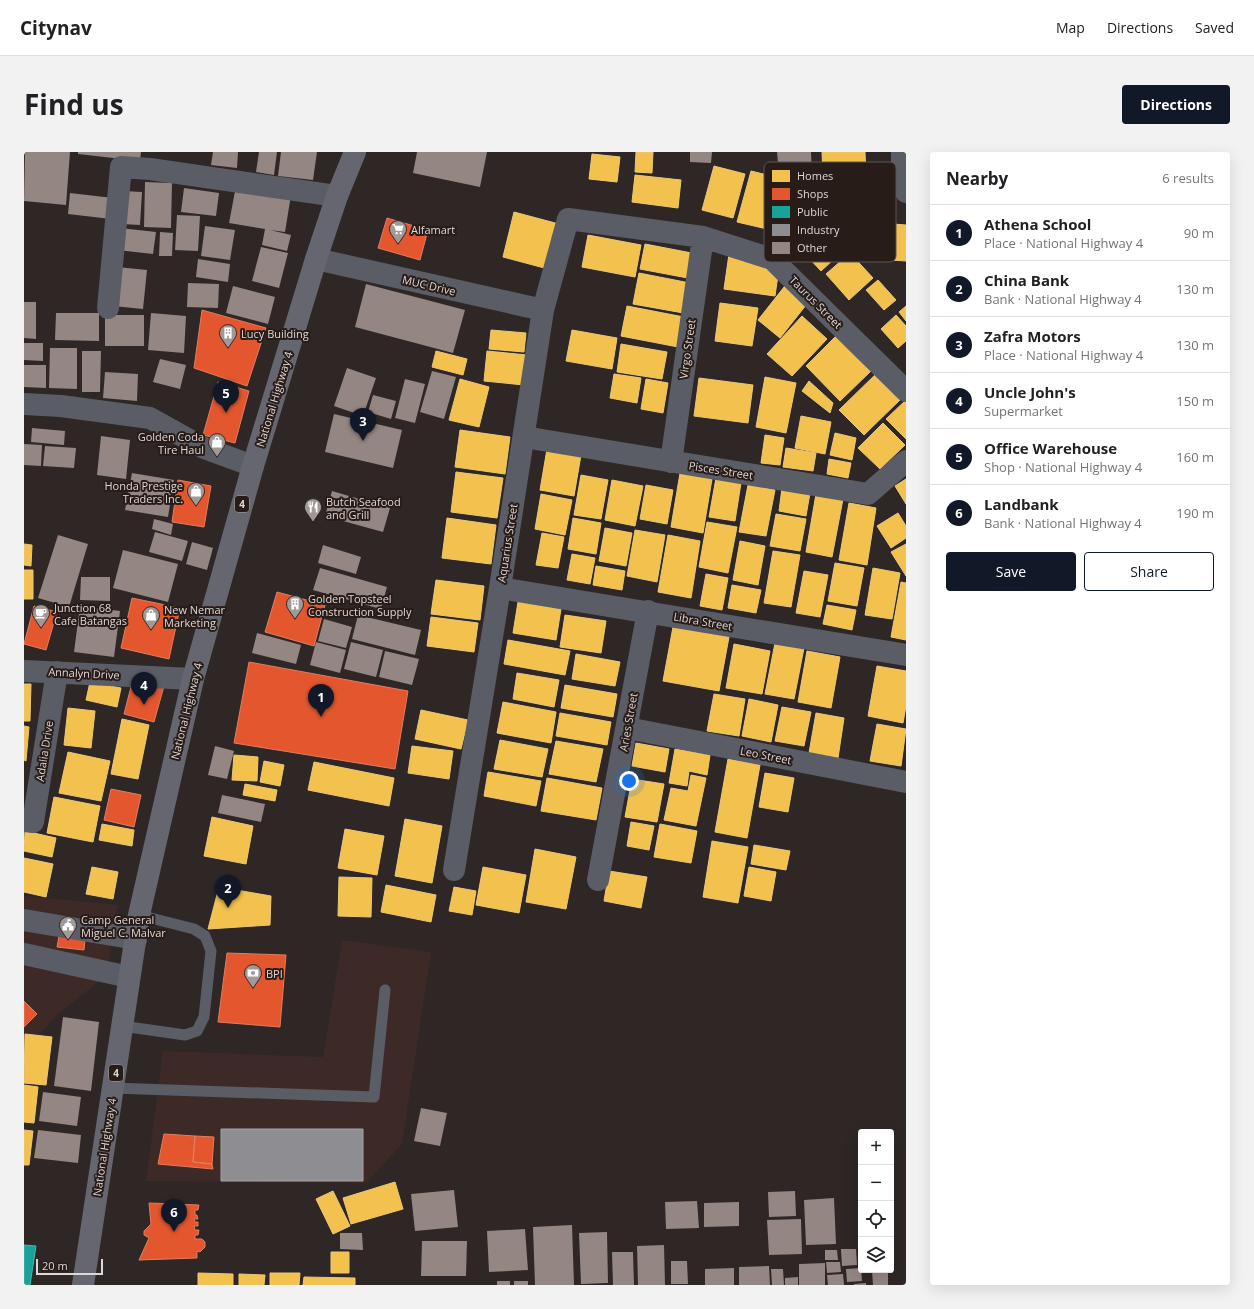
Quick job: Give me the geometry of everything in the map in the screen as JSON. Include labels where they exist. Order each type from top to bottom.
[{"type":"main road","name":"National Highway 4","points":[[83,1285],[139,915],[193,679],[253,466],[316,259],[337,196],[355,152]]},
{"type":"street","points":[[902,152],[902,186],[906,192]]},
{"type":"street","points":[[108,308],[121,167],[151,161],[337,196]]},
{"type":"street","name":"Taurus Street","points":[[568,219],[703,237],[764,256]]},
{"type":"street","name":"Aquarius Street","points":[[454,870],[524,437],[542,310],[568,219]]},
{"type":"street","name":"Virgo Street","points":[[671,462],[703,237]]},
{"type":"street","name":"MUC Drive","points":[[316,259],[542,310]]},
{"type":"street","name":"Taurus Street","points":[[776,262],[906,391]]},
{"type":"street","points":[[24,404],[61,406],[150,418],[204,448],[253,466]]},
{"type":"street","name":"Pisces Street","points":[[524,437],[868,494],[906,461]]},
{"type":"street","name":"Libra Street","points":[[500,588],[648,611],[906,655]]},
{"type":"street","name":"Aries Street","points":[[598,880],[648,611]]},
{"type":"street","name":"Annalyn Drive","points":[[24,671],[193,679]]},
{"type":"street","name":"Adalia Drive","points":[[24,821],[33,822],[57,672]]},
{"type":"street","name":"Leo Street","points":[[627,728],[906,782]]},
{"type":"street","points":[[25,926],[136,939]]},
{"type":"street","points":[[24,954],[129,977]]},
{"type":"lane","points":[[122,1026],[185,1035],[197,1031],[204,1017],[211,951],[205,936],[194,929],[139,915]]},
{"type":"lane","points":[[113,1088],[374,1097],[385,990]]},
{"type":"shaded area","name":"Camp General Miguel C. Malvar","points":[[24,896],[118,905],[106,976],[59,1013],[24,1051]]},
{"type":"shaded area","points":[[342,940],[431,952],[402,1144],[366,1183],[146,1181],[163,1051],[323,1057]]},
{"type":"building: Homes","points":[[636,152],[653,152],[652,173],[635,172]]},
{"type":"building: Homes","points":[[822,152],[865,152],[865,162],[822,162]]},
{"type":"building: Homes","points":[[592,154],[620,157],[617,182],[589,179]]},
{"type":"building: Homes","points":[[714,166],[745,174],[733,218],[702,210]]},
{"type":"building: Homes","points":[[751,171],[764,174],[764,228],[737,222]]},
{"type":"building: Homes","points":[[635,175],[681,180],[678,208],[632,202]]},
{"type":"building: Homes","points":[[514,212],[559,224],[548,269],[503,257]]},
{"type":"building: Homes","points":[[896,224],[906,225],[906,261],[896,260]]},
{"type":"building: Homes","points":[[588,235],[641,245],[635,277],[582,267]]},
{"type":"building: Homes","points":[[645,244],[697,254],[693,279],[640,269]]},
{"type":"building: Homes","points":[[729,254],[764,259],[764,262],[780,262],[775,296],[724,289]]},
{"type":"building: Homes","points":[[813,262],[831,262],[821,271]]},
{"type":"building: Homes","points":[[840,262],[858,262],[873,278],[849,300],[826,274]]},
{"type":"building: Homes","points":[[639,273],[695,284],[689,314],[633,304]]},
{"type":"building: Homes","points":[[878,280],[896,300],[884,310],[866,290]]},
{"type":"building: Homes","points":[[788,282],[810,300],[780,338],[758,320]]},
{"type":"building: Homes","points":[[720,303],[758,308],[752,346],[715,341]]},
{"type":"building: Homes","points":[[627,306],[684,317],[678,347],[621,336]]},
{"type":"building: Homes","points":[[906,306],[906,321],[899,312]]},
{"type":"building: Homes","points":[[896,315],[906,326],[906,341],[898,348],[881,329]]},
{"type":"building: Homes","points":[[802,316],[827,339],[792,376],[767,354]]},
{"type":"building: Homes","points":[[491,330],[526,333],[524,352],[489,349]]},
{"type":"building: Homes","points":[[572,330],[617,338],[612,369],[566,361]]},
{"type":"building: Homes","points":[[836,336],[871,371],[840,401],[806,366]]},
{"type":"building: Homes","points":[[621,344],[667,352],[662,379],[617,372]]},
{"type":"building: Homes","points":[[436,351],[467,359],[463,375],[432,367]]},
{"type":"building: Homes","points":[[487,351],[527,355],[524,385],[484,381]]},
{"type":"building: Homes","points":[[878,372],[903,397],[864,435],[839,410]]},
{"type":"building: Homes","points":[[614,374],[641,378],[637,403],[610,398]]},
{"type":"building: Homes","points":[[765,377],[796,383],[786,433],[756,427]]},
{"type":"building: Homes","points":[[699,378],[753,385],[748,423],[694,416]]},
{"type":"building: Homes","points":[[460,379],[489,387],[479,427],[449,420]]},
{"type":"building: Homes","points":[[646,379],[668,383],[663,413],[641,409]]},
{"type":"building: Homes","points":[[809,381],[833,403],[830,413],[802,391]]},
{"type":"building: Homes","points":[[906,400],[906,439],[886,419]]},
{"type":"building: Homes","points":[[801,416],[831,422],[825,454],[795,448]]},
{"type":"building: Homes","points":[[883,423],[905,445],[880,469],[858,448]]},
{"type":"building: Homes","points":[[460,430],[510,437],[505,474],[455,467]]},
{"type":"building: Homes","points":[[835,433],[856,438],[852,460],[830,455]]},
{"type":"building: Homes","points":[[765,435],[784,438],[780,465],[761,463]]},
{"type":"building: Homes","points":[[786,448],[816,453],[813,471],[783,467]]},
{"type":"building: Homes","points":[[547,449],[581,455],[574,496],[540,490]]},
{"type":"building: Homes","points":[[829,459],[851,463],[848,478],[827,474]]},
{"type":"building: Homes","points":[[456,472],[503,478],[497,518],[451,512]]},
{"type":"building: Homes","points":[[680,473],[712,479],[703,533],[671,527]]},
{"type":"building: Homes","points":[[581,475],[608,480],[601,519],[574,515]]},
{"type":"building: Homes","points":[[716,478],[741,483],[735,521],[709,517]]},
{"type":"building: Homes","points":[[906,479],[906,504],[895,486]]},
{"type":"building: Homes","points":[[612,480],[643,486],[635,526],[605,520]]},
{"type":"building: Homes","points":[[646,485],[673,490],[667,524],[640,519]]},
{"type":"building: Homes","points":[[748,485],[775,490],[766,536],[739,532]]},
{"type":"building: Homes","points":[[782,488],[810,493],[806,516],[779,511]]},
{"type":"building: Homes","points":[[541,494],[572,500],[565,535],[535,529]]},
{"type":"building: Homes","points":[[816,494],[843,499],[832,557],[806,552]]},
{"type":"building: Homes","points":[[849,503],[876,508],[867,565],[839,560]]},
{"type":"building: Homes","points":[[898,513],[906,526],[906,538],[891,548],[877,526]]},
{"type":"building: Homes","points":[[776,514],[806,519],[800,551],[770,546]]},
{"type":"building: Homes","points":[[447,518],[496,525],[491,564],[442,558]]},
{"type":"building: Homes","points":[[573,518],[601,523],[596,554],[568,549]]},
{"type":"building: Homes","points":[[707,522],[737,527],[728,573],[699,567]]},
{"type":"building: Homes","points":[[605,528],[632,533],[626,566],[599,561]]},
{"type":"building: Homes","points":[[635,530],[665,535],[657,582],[627,576]]},
{"type":"building: Homes","points":[[542,533],[564,537],[558,568],[536,565]]},
{"type":"building: Homes","points":[[668,535],[700,541],[691,598],[658,592]]},
{"type":"building: Homes","points":[[740,541],[765,546],[758,585],[733,580]]},
{"type":"building: Homes","points":[[24,544],[32,545],[31,566],[24,565]]},
{"type":"building: Homes","points":[[906,544],[906,576],[891,552]]},
{"type":"building: Homes","points":[[773,551],[800,555],[791,607],[764,603]]},
{"type":"building: Homes","points":[[572,554],[595,558],[590,584],[567,580]]},
{"type":"building: Homes","points":[[835,563],[864,568],[857,606],[828,601]]},
{"type":"building: Homes","points":[[596,566],[625,571],[622,590],[593,585]]},
{"type":"building: Homes","points":[[873,568],[900,573],[892,619],[865,615]]},
{"type":"building: Homes","points":[[24,570],[33,570],[33,599],[24,599]]},
{"type":"building: Homes","points":[[804,571],[828,575],[820,617],[796,613]]},
{"type":"building: Homes","points":[[706,574],[728,578],[722,610],[700,606]]},
{"type":"building: Homes","points":[[436,580],[484,586],[480,620],[431,614]]},
{"type":"building: Homes","points":[[901,582],[906,583],[906,640],[891,637]]},
{"type":"building: Homes","points":[[732,585],[761,590],[756,613],[728,608]]},
{"type":"building: Homes","points":[[518,602],[561,609],[556,640],[513,633]]},
{"type":"building: Homes","points":[[827,605],[856,610],[852,630],[823,624]]},
{"type":"building: Homes","points":[[565,615],[606,621],[601,653],[560,647]]},
{"type":"building: Homes","points":[[431,617],[478,623],[474,652],[427,646]]},
{"type":"building: Homes","points":[[673,627],[729,637],[719,691],[663,681]]},
{"type":"building: Homes","points":[[508,640],[570,651],[565,675],[504,664]]},
{"type":"building: Homes","points":[[775,643],[804,648],[794,699],[765,694]]},
{"type":"building: Homes","points":[[734,644],[770,651],[762,694],[726,688]]},
{"type":"building: Homes","points":[[807,651],[840,657],[831,708],[798,702]]},
{"type":"building: Homes","points":[[576,654],[620,662],[615,686],[572,679]]},
{"type":"building: Homes","points":[[877,666],[906,671],[906,706],[903,723],[868,716]]},
{"type":"building: Homes","points":[[517,673],[559,680],[554,707],[513,699]]},
{"type":"building: Homes","points":[[90,682],[121,688],[117,707],[86,700]]},
{"type":"building: Homes","points":[[24,684],[31,684],[30,721],[24,721]]},
{"type":"building: Homes","points":[[565,685],[617,694],[613,717],[561,708]]},
{"type":"building: Homes","points":[[714,694],[745,699],[739,736],[707,731]]},
{"type":"building: Homes","points":[[749,699],[778,705],[771,742],[742,736]]},
{"type":"building: Homes","points":[[503,702],[556,712],[551,743],[497,733]]},
{"type":"building: Homes","points":[[782,707],[811,712],[804,746],[775,741]]},
{"type":"building: Homes","points":[[68,708],[95,711],[91,748],[64,745]]},
{"type":"building: Homes","points":[[421,710],[468,720],[461,749],[415,739]]},
{"type":"building: Homes","points":[[560,713],[611,722],[607,745],[556,736]]},
{"type":"building: Homes","points":[[816,713],[844,718],[838,758],[809,753]]},
{"type":"building: Homes","points":[[122,719],[149,725],[138,779],[111,774]]},
{"type":"building: Homes","points":[[877,724],[906,729],[901,766],[870,761]]},
{"type":"building: Homes","points":[[24,726],[29,727],[26,761],[24,760]]},
{"type":"building: Homes","points":[[500,740],[548,749],[542,777],[494,769]]},
{"type":"building: Homes","points":[[556,741],[603,749],[596,782],[549,774]]},
{"type":"building: Homes","points":[[636,743],[669,749],[665,772],[632,766]]},
{"type":"building: Homes","points":[[412,746],[453,751],[449,779],[408,773]]},
{"type":"building: Homes","points":[[675,749],[710,755],[707,775],[689,771],[687,786],[669,783]]},
{"type":"building: Homes","points":[[68,752],[110,761],[101,801],[59,793]]},
{"type":"building: Homes","points":[[234,755],[258,757],[257,781],[232,780]]},
{"type":"building: Homes","points":[[728,759],[760,765],[747,838],[715,832]]},
{"type":"building: Homes","points":[[264,761],[284,765],[280,786],[260,782]]},
{"type":"building: Homes","points":[[314,762],[394,778],[389,806],[308,790]]},
{"type":"building: Homes","points":[[488,772],[541,781],[536,806],[484,796]]},
{"type":"building: Homes","points":[[765,773],[794,778],[788,812],[759,807]]},
{"type":"building: Homes","points":[[691,775],[706,778],[696,826],[664,820],[671,788],[688,791]]},
{"type":"building: Homes","points":[[547,778],[602,788],[596,820],[541,811]]},
{"type":"building: Homes","points":[[632,779],[664,784],[657,822],[625,817]]},
{"type":"building: Homes","points":[[245,784],[277,790],[275,801],[243,795]]},
{"type":"building: Homes","points":[[54,797],[100,806],[93,842],[47,833]]},
{"type":"building: Homes","points":[[212,817],[253,826],[246,864],[204,856]]},
{"type":"building: Homes","points":[[405,819],[442,826],[432,883],[395,876]]},
{"type":"building: Homes","points":[[631,822],[654,826],[649,850],[627,846]]},
{"type":"building: Homes","points":[[102,824],[134,830],[132,846],[99,840]]},
{"type":"building: Homes","points":[[660,824],[697,831],[691,863],[654,857]]},
{"type":"building: Homes","points":[[345,829],[384,836],[377,875],[338,868]]},
{"type":"building: Homes","points":[[25,831],[56,838],[52,857],[24,851]]},
{"type":"building: Homes","points":[[712,841],[748,847],[738,903],[703,897]]},
{"type":"building: Homes","points":[[754,845],[790,851],[786,870],[751,864]]},
{"type":"building: Homes","points":[[535,849],[576,857],[566,909],[526,902]]},
{"type":"building: Homes","points":[[24,858],[53,864],[46,897],[24,892]]},
{"type":"building: Homes","points":[[92,867],[118,872],[113,899],[86,894]]},
{"type":"building: Homes","points":[[483,867],[526,875],[519,913],[476,905]]},
{"type":"building: Homes","points":[[749,867],[776,872],[771,901],[744,896]]},
{"type":"building: Homes","points":[[609,871],[647,877],[641,908],[604,901]]},
{"type":"building: Homes","points":[[339,877],[372,878],[371,917],[338,916]]},
{"type":"building: Homes","points":[[386,885],[436,895],[431,922],[381,912]]},
{"type":"building: Homes","points":[[219,887],[271,896],[270,925],[208,929]]},
{"type":"building: Homes","points":[[454,887],[476,891],[472,915],[449,911]]},
{"type":"building: Homes","points":[[25,1034],[52,1037],[46,1085],[24,1083]]},
{"type":"building: Homes","points":[[24,1085],[38,1087],[34,1123],[24,1122]]},
{"type":"building: Homes","points":[[24,1130],[33,1131],[29,1165],[24,1165]]},
{"type":"building: Homes","points":[[395,1182],[403,1209],[351,1224],[343,1198]]},
{"type":"building: Homes","points":[[333,1191],[350,1226],[333,1234],[316,1199]]},
{"type":"building: Homes","points":[[331,1252],[349,1252],[349,1273],[331,1273]]},
{"type":"building: Homes","points":[[198,1273],[233,1274],[233,1285],[198,1285]]},
{"type":"building: Homes","points":[[270,1273],[300,1273],[299,1285],[270,1285]]},
{"type":"building: Homes","points":[[239,1274],[265,1275],[264,1285],[239,1285]]},
{"type":"building: Homes","points":[[304,1277],[355,1278],[355,1285],[303,1285]]},
{"type":"building: Shops","points":[[387,218],[428,230],[420,260],[378,248]]},
{"type":"building: Shops","name":"Lucy Building","points":[[202,310],[266,328],[247,386],[194,368]]},
{"type":"building: Shops","points":[[218,382],[249,391],[235,443],[203,435]]},
{"type":"building: Shops","points":[[178,480],[211,486],[204,527],[172,522]]},
{"type":"building: Shops","name":"Golden Topsteel Construction Supply","points":[[277,592],[325,605],[314,646],[265,632]]},
{"type":"building: Shops","points":[[132,598],[180,608],[169,659],[121,648]]},
{"type":"building: Shops","name":"Junction 68 Cafe Batangas","points":[[34,606],[57,612],[46,650],[24,644]]},
{"type":"building: Shops","points":[[249,662],[408,691],[395,769],[234,743]]},
{"type":"building: Shops","points":[[133,679],[164,686],[154,722],[124,714]]},
{"type":"building: Shops","points":[[111,789],[141,795],[134,827],[104,820]]},
{"type":"building: Shops","points":[[59,936],[85,940],[84,950],[57,947]]},
{"type":"building: Shops","name":"BPI","points":[[227,953],[286,955],[280,1027],[218,1022]]},
{"type":"building: Shops","points":[[24,1001],[37,1014],[24,1027]]},
{"type":"building: Shops","points":[[164,1134],[195,1136],[193,1162],[212,1164],[213,1169],[158,1164]]},
{"type":"building: Shops","points":[[195,1136],[214,1137],[212,1164],[193,1162]]},
{"type":"building: Shops","points":[[149,1203],[199,1205],[198,1210],[195,1210],[195,1215],[197,1215],[198,1219],[194,1219],[195,1222],[198,1222],[198,1226],[194,1226],[195,1230],[199,1230],[198,1235],[195,1235],[195,1239],[202,1239],[205,1242],[205,1247],[200,1252],[197,1251],[197,1258],[139,1260],[149,1238],[144,1235],[144,1231],[151,1224]]},
{"type":"building: Public","points":[[24,1245],[36,1246],[30,1285],[24,1285]]},
{"type":"building: Industry","points":[[221,1129],[363,1129],[363,1181],[221,1181]]},
{"type":"building: Other","points":[[25,152],[70,152],[66,205],[24,201]]},
{"type":"building: Other","points":[[78,152],[141,152],[140,161],[78,154]]},
{"type":"building: Other","points":[[213,152],[238,152],[237,168],[211,165]]},
{"type":"building: Other","points":[[259,152],[277,152],[274,175],[256,172]]},
{"type":"building: Other","points":[[281,152],[317,152],[313,180],[278,176]]},
{"type":"building: Other","points":[[417,152],[487,152],[480,187],[413,173]]},
{"type":"building: Other","points":[[690,152],[712,152],[711,163],[690,162]]},
{"type":"building: Other","points":[[777,152],[811,152],[811,162],[778,162]]},
{"type":"building: Other","points":[[145,182],[172,183],[171,228],[144,227]]},
{"type":"building: Other","points":[[236,186],[291,195],[285,232],[270,230],[291,235],[287,251],[262,245],[265,229],[229,223]]},
{"type":"building: Other","points":[[184,188],[219,193],[216,216],[181,212]]},
{"type":"building: Other","points":[[124,191],[142,192],[140,225],[122,224]]},
{"type":"building: Other","points":[[70,193],[113,198],[111,219],[68,214]]},
{"type":"building: Other","points":[[177,215],[200,216],[198,251],[175,250]]},
{"type":"building: Other","points":[[205,226],[235,230],[230,260],[201,256]]},
{"type":"building: Other","points":[[120,228],[156,232],[153,254],[117,250]]},
{"type":"building: Other","points":[[160,232],[173,233],[172,256],[159,256]]},
{"type":"building: Other","points":[[261,247],[288,253],[279,288],[252,281]]},
{"type":"building: Other","points":[[198,259],[230,264],[228,282],[196,277]]},
{"type":"building: Other","points":[[117,267],[147,270],[143,309],[113,306]]},
{"type":"building: Other","points":[[188,283],[219,284],[218,308],[187,307]]},
{"type":"building: Other","points":[[366,284],[465,310],[453,353],[355,327]]},
{"type":"building: Other","points":[[233,286],[275,297],[268,324],[226,313]]},
{"type":"building: Other","points":[[24,302],[36,302],[36,339],[24,338]]},
{"type":"building: Other","points":[[56,313],[99,313],[99,341],[55,340]]},
{"type":"building: Other","points":[[151,313],[186,316],[184,353],[148,350]]},
{"type":"building: Other","points":[[105,315],[144,315],[144,346],[105,346]]},
{"type":"building: Other","points":[[24,343],[43,343],[43,361],[24,360]]},
{"type":"building: Other","points":[[50,348],[77,348],[77,389],[49,388]]},
{"type":"building: Other","points":[[82,351],[101,351],[100,392],[82,392]]},
{"type":"building: Other","points":[[160,359],[186,365],[180,389],[153,382]]},
{"type":"building: Other","points":[[24,365],[46,365],[46,388],[24,387]]},
{"type":"building: Other","points":[[347,368],[376,378],[363,416],[334,406]]},
{"type":"building: Other","points":[[432,371],[456,377],[444,419],[420,412]]},
{"type":"building: Other","points":[[105,372],[138,374],[137,401],[103,398]]},
{"type":"building: Other","points":[[405,379],[425,384],[415,423],[395,418]]},
{"type":"building: Other","points":[[373,395],[396,401],[391,419],[368,412]]},
{"type":"building: Other","points":[[334,414],[402,430],[393,468],[325,452]]},
{"type":"building: Other","points":[[32,428],[65,431],[64,445],[31,442]]},
{"type":"building: Other","points":[[101,436],[130,440],[126,479],[97,475]]},
{"type":"building: Other","points":[[24,444],[42,445],[41,466],[24,465]]},
{"type":"building: Other","points":[[45,446],[76,448],[74,468],[43,466]]},
{"type":"building: Other","points":[[132,473],[174,480],[168,517],[125,510]]},
{"type":"building: Other","points":[[332,491],[390,508],[383,532],[325,516]]},
{"type":"building: Other","points":[[154,519],[173,524],[171,535],[152,529]]},
{"type":"building: Other","points":[[155,532],[188,541],[182,561],[149,552]]},
{"type":"building: Other","points":[[58,535],[88,544],[69,607],[38,598]]},
{"type":"building: Other","points":[[192,542],[213,548],[207,570],[186,564]]},
{"type":"building: Other","points":[[323,545],[361,557],[356,574],[318,563]]},
{"type":"building: Other","points":[[123,550],[178,564],[168,602],[113,588]]},
{"type":"building: Other","points":[[320,568],[387,587],[381,609],[313,590]]},
{"type":"building: Other","points":[[81,577],[110,577],[110,601],[80,600]]},
{"type":"building: Other","points":[[80,606],[120,611],[114,657],[74,652]]},
{"type":"building: Other","points":[[358,615],[421,630],[415,655],[352,639]]},
{"type":"building: Other","points":[[324,619],[352,627],[346,648],[318,641]]},
{"type":"building: Other","points":[[257,633],[301,645],[296,664],[252,653]]},
{"type":"building: Other","points":[[316,642],[346,650],[340,673],[310,665]]},
{"type":"building: Other","points":[[351,642],[383,650],[376,677],[344,669]]},
{"type":"building: Other","points":[[385,651],[419,659],[412,685],[379,677]]},
{"type":"building: Other","points":[[215,746],[234,751],[227,779],[208,775]]},
{"type":"building: Other","points":[[222,795],[265,804],[261,822],[218,813]]},
{"type":"building: Other","points":[[63,1017],[99,1022],[91,1091],[54,1086]]},
{"type":"building: Other","points":[[43,1092],[81,1097],[77,1126],[39,1121]]},
{"type":"building: Other","points":[[421,1108],[447,1113],[440,1146],[414,1141]]},
{"type":"building: Other","points":[[38,1130],[81,1135],[78,1163],[34,1158]]},
{"type":"building: Other","points":[[454,1190],[458,1227],[415,1231],[411,1194]]},
{"type":"building: Other","points":[[795,1191],[796,1216],[769,1217],[768,1192]]},
{"type":"building: Other","points":[[834,1198],[836,1244],[806,1245],[804,1200]]},
{"type":"building: Other","points":[[697,1201],[699,1228],[666,1229],[665,1202]]},
{"type":"building: Other","points":[[739,1202],[739,1226],[704,1227],[704,1203]]},
{"type":"building: Other","points":[[801,1219],[802,1254],[769,1255],[767,1220]]},
{"type":"building: Other","points":[[572,1225],[574,1285],[535,1285],[533,1227]]},
{"type":"building: Other","points":[[525,1229],[528,1270],[489,1272],[487,1231]]},
{"type":"building: Other","points":[[607,1232],[608,1283],[581,1284],[579,1233]]},
{"type":"building: Other","points":[[340,1233],[362,1233],[363,1250],[340,1249]]},
{"type":"building: Other","points":[[422,1241],[467,1241],[466,1276],[421,1276]]},
{"type":"building: Other","points":[[664,1245],[665,1285],[638,1285],[637,1246]]},
{"type":"building: Other","points":[[841,1249],[856,1249],[857,1265],[842,1266]]},
{"type":"building: Other","points":[[825,1250],[837,1250],[838,1260],[825,1260]]},
{"type":"building: Other","points":[[612,1252],[633,1252],[634,1285],[613,1285]]},
{"type":"building: Other","points":[[671,1261],[687,1261],[688,1284],[671,1284]]},
{"type":"building: Other","points":[[826,1262],[840,1262],[841,1272],[827,1273]]},
{"type":"building: Other","points":[[825,1263],[825,1285],[799,1285],[799,1264]]},
{"type":"building: Other","points":[[769,1266],[770,1285],[739,1285],[739,1267]]},
{"type":"building: Other","points":[[734,1268],[734,1285],[705,1285],[705,1269]]},
{"type":"building: Other","points":[[858,1268],[858,1273],[861,1273],[862,1281],[847,1282],[846,1269]]},
{"type":"building: Other","points":[[771,1269],[783,1269],[784,1285],[772,1285]]},
{"type":"building: Other","points":[[872,1273],[888,1273],[888,1285],[873,1285]]},
{"type":"building: Other","points":[[843,1274],[844,1285],[828,1285],[827,1275]]},
{"type":"building: Other","points":[[798,1277],[798,1285],[785,1285],[785,1278]]},
{"type":"building: Other","points":[[497,1281],[510,1281],[510,1285],[497,1285]]},
{"type":"building: Other","points":[[514,1281],[528,1281],[528,1285],[514,1285]]},
{"type":"building: Other","points":[[866,1283],[866,1285],[854,1285],[854,1284]]},
{"type":"place","name":"Alfamart","points":[[398,244]]},
{"type":"place","name":"Lucy Building","points":[[228,348]]},
{"type":"place","name":"Office Warehouse","points":[[226,413]]},
{"type":"place","name":"Zafra Motors","points":[[363,441]]},
{"type":"place","name":"Golden Coda Tire Haul","points":[[217,457]]},
{"type":"place","name":"Honda Prestige Traders Inc.","points":[[196,506]]},
{"type":"place","name":"Butch Seafood and Grill","points":[[313,522]]},
{"type":"place","name":"Golden Topsteel Construction Supply","points":[[295,619]]},
{"type":"place","name":"Junction 68 Cafe Batangas","points":[[41,628]]},
{"type":"place","name":"New Nemar Marketing","points":[[151,630]]},
{"type":"place","name":"Uncle John's","points":[[144,705]]},
{"type":"place","name":"Athena School","points":[[321,717]]},
{"type":"place","name":"China Bank","points":[[228,908]]},
{"type":"place","name":"Camp General Miguel C. Malvar","points":[[68,940]]},
{"type":"place","name":"BPI","points":[[253,988]]},
{"type":"place","name":"Landbank","points":[[174,1232]]}]
